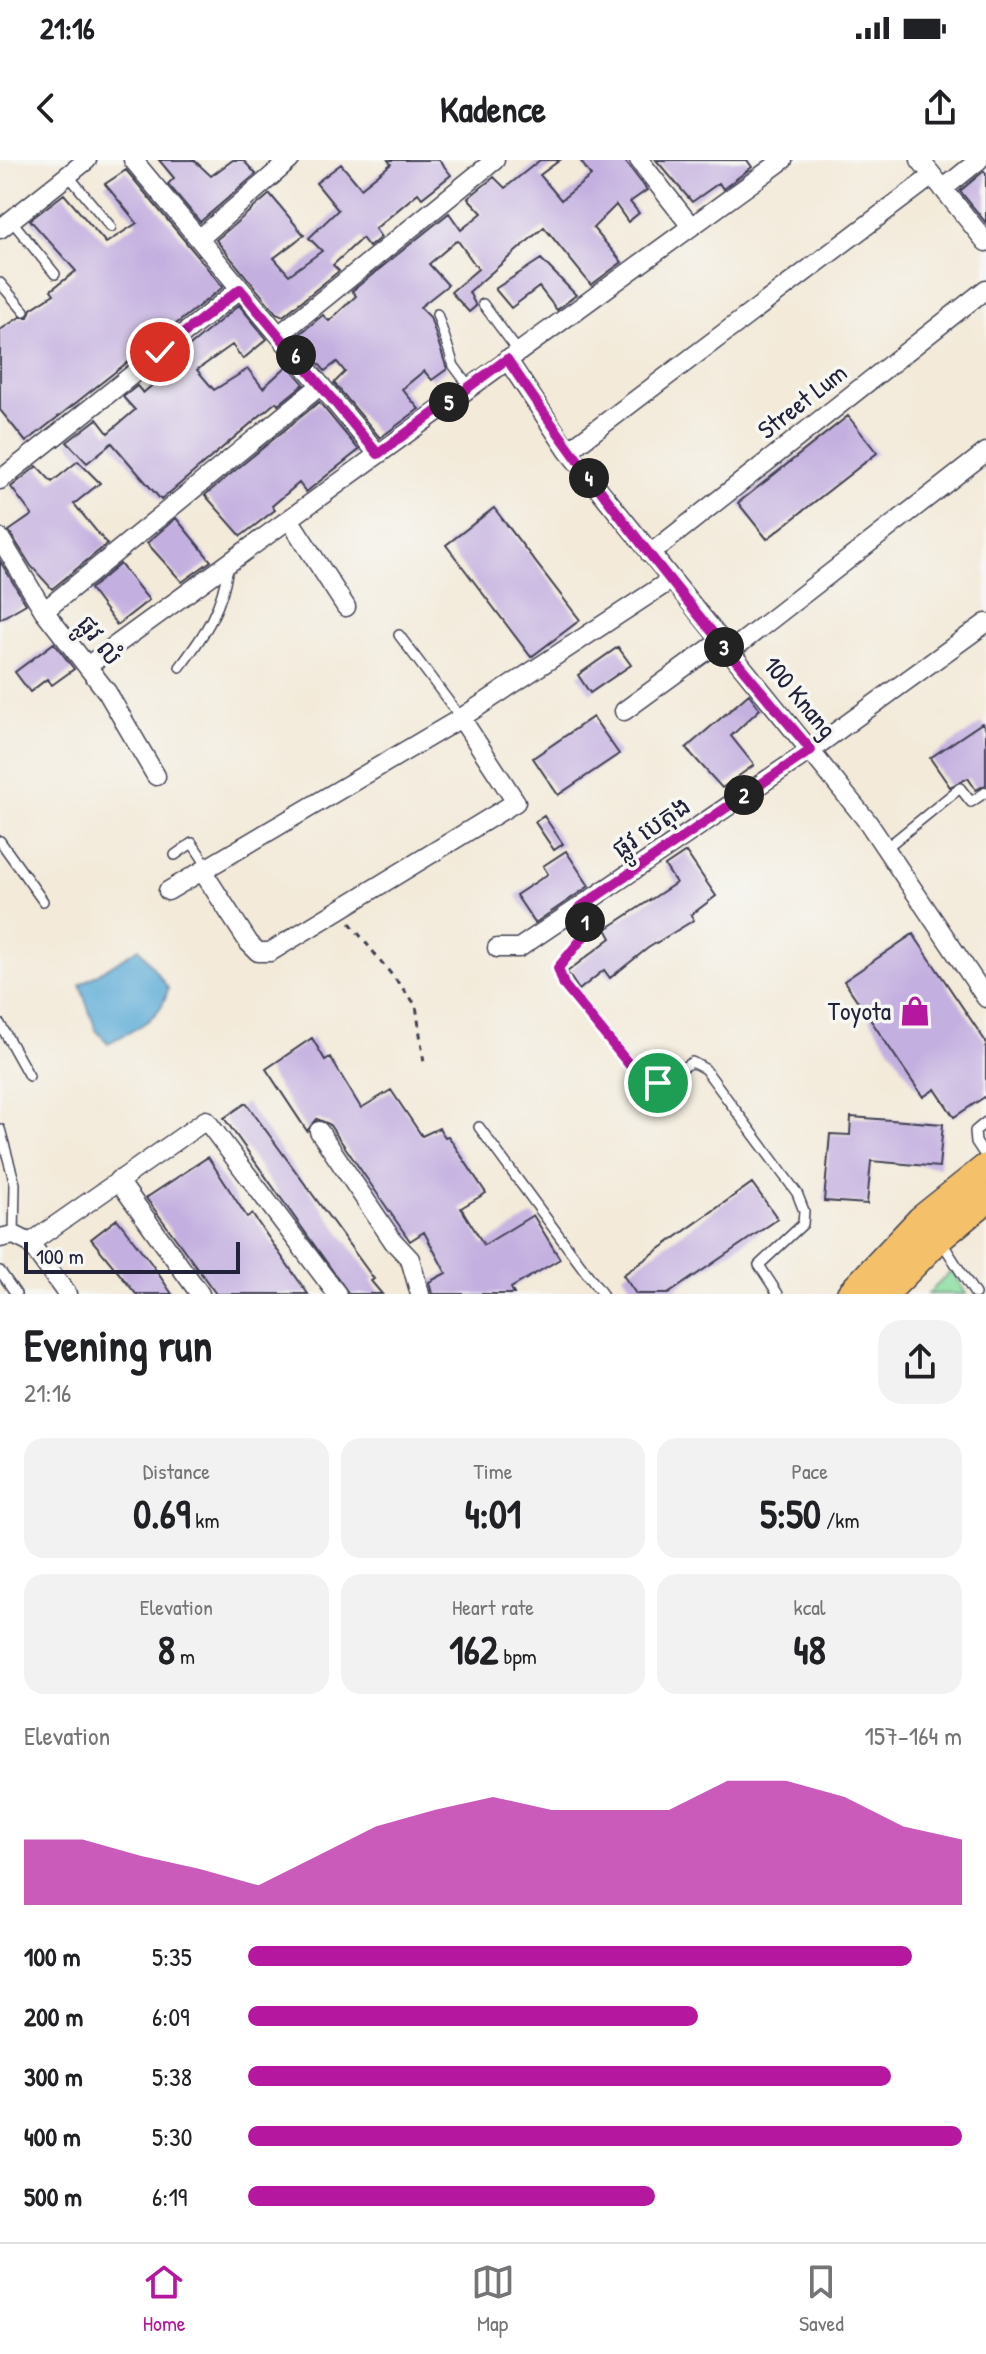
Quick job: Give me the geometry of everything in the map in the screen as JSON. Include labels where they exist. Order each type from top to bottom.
[{"type":"highway","points":[[851,1294],[921,1220],[986,1168]]},
{"type":"highway","points":[[884,1294],[939,1238],[986,1199]]},
{"type":"street","points":[[6,224],[87,160]]},
{"type":"street","points":[[133,160],[378,454]]},
{"type":"street","points":[[199,239],[290,160]]},
{"type":"street","points":[[279,335],[495,160]]},
{"type":"street","points":[[639,160],[690,225]]},
{"type":"street","points":[[87,666],[783,160]]},
{"type":"street","points":[[920,160],[986,242]]},
{"type":"street","points":[[568,451],[938,182],[979,160]]},
{"type":"street","points":[[0,480],[240,289]]},
{"type":"street","name":"Street Lum","points":[[650,554],[986,289]]},
{"type":"street","name":"100 Knang","points":[[512,355],[568,451],[724,647],[811,750],[886,848],[986,998]]},
{"type":"street","points":[[44,611],[321,385]]},
{"type":"street","points":[[624,711],[724,647],[986,452]]},
{"type":"street","points":[[289,519],[346,607]]},
{"type":"street","name":"ផ្លូវ លំ","points":[[0,538],[44,611],[107,692],[156,776]]},
{"type":"street","points":[[168,891],[461,718],[671,580]]},
{"type":"street","name":"ផ្លូវ បេតុង","points":[[497,948],[519,948],[811,750],[986,623]]},
{"type":"street","points":[[206,870],[249,943],[258,952],[270,952],[340,911],[516,802],[461,718]]},
{"type":"street","points":[[67,1294],[15,1239],[118,1180],[206,1120],[337,1294]]},
{"type":"street","points":[[319,1131],[393,1241],[410,1259],[420,1294]]},
{"type":"street","points":[[118,1180],[200,1294]]},
{"type":"lane","points":[[68,175],[111,227]]},
{"type":"lane","points":[[6,224],[55,274]]},
{"type":"lane","points":[[0,283],[24,311]]},
{"type":"lane","points":[[483,304],[512,355]]},
{"type":"lane","points":[[437,314],[454,366],[469,386]]},
{"type":"lane","points":[[180,667],[206,632],[224,597],[229,563]]},
{"type":"lane","points":[[399,635],[461,718]]},
{"type":"lane","points":[[886,848],[960,788],[971,802],[986,792]]},
{"type":"lane","points":[[0,841],[43,901]]},
{"type":"lane","points":[[175,855],[192,843],[206,870]]},
{"type":"lane","points":[[579,908],[589,930],[558,968],[564,985],[647,1084],[658,1083],[692,1062],[705,1069],[797,1193],[804,1211],[803,1224],[759,1265],[778,1294]]},
{"type":"lane","points":[[0,1024],[29,1076]]},
{"type":"lane","points":[[986,1122],[975,1131],[974,1136],[986,1157]]},
{"type":"lane","points":[[479,1127],[602,1294]]},
{"type":"lane","points":[[0,1129],[15,1184],[15,1239]]},
{"type":"lane","points":[[939,1238],[975,1294]]},
{"type":"lane","points":[[0,1271],[16,1294]]},
{"type":"path","points":[[340,911],[416,1005],[424,1063]]},
{"type":"green space","points":[[952,1270],[966,1294],[928,1294]]},
{"type":"water","points":[[139,948],[168,988],[165,999],[154,1016],[108,1043],[96,1030],[80,985]]},
{"type":"building","points":[[159,160],[194,160],[211,176],[233,160],[243,160],[256,174],[200,222],[168,184],[174,178]]},
{"type":"building","points":[[388,160],[439,160],[451,175],[422,198],[418,193],[375,229],[381,237],[369,247],[362,238],[333,265],[339,271],[283,316],[276,313],[216,240],[270,194],[304,235],[274,258],[289,275],[322,251],[309,238],[338,210],[316,183],[341,164],[361,188],[391,164]]},
{"type":"building","points":[[540,160],[560,160],[540,175],[561,200],[591,176],[580,160],[624,160],[647,190],[630,202],[639,213],[628,222],[616,205],[593,228],[622,262],[591,285],[544,227],[469,292],[476,306],[469,312],[451,292],[478,269],[458,241],[455,242],[429,264],[448,285],[420,307],[430,317],[447,369],[432,380],[424,371],[402,389],[419,409],[380,438],[334,383],[345,372],[337,362],[325,371],[296,337],[323,315],[329,321],[356,296],[352,291],[449,213],[461,230],[482,213],[468,198],[494,177],[505,188]]},
{"type":"building","points":[[656,160],[747,160],[752,167],[723,189],[719,183],[692,202]]},
{"type":"building","points":[[126,170],[223,287],[26,442],[0,410],[0,330],[20,317],[28,317],[31,309],[54,294],[51,290],[76,271],[30,220],[64,194],[106,243],[137,223],[105,184]]},
{"type":"building","points":[[984,171],[986,174],[986,223],[960,191]]},
{"type":"building","points":[[541,259],[576,295],[557,310],[539,287],[511,308],[495,289]]},
{"type":"building","points":[[239,305],[267,339],[243,359],[232,345],[197,370],[214,390],[248,369],[263,388],[288,365],[304,384],[278,405],[276,402],[161,500],[112,443],[87,463],[67,442],[97,419],[108,433],[135,410],[123,397],[137,386],[143,393],[189,354],[185,350]]},
{"type":"building","points":[[319,402],[359,450],[306,492],[299,483],[272,506],[275,510],[241,536],[205,495]]},
{"type":"building","points":[[848,416],[877,453],[767,539],[738,503]]},
{"type":"building","points":[[78,461],[100,483],[74,504],[107,544],[52,589],[31,566],[9,531],[32,515],[11,487],[37,466],[52,482]]},
{"type":"building","points":[[494,508],[580,620],[531,657],[446,545]]},
{"type":"building","points":[[176,518],[211,561],[182,582],[147,543]]},
{"type":"building","points":[[0,561],[26,604],[0,619]]},
{"type":"building","points":[[120,564],[149,600],[117,625],[90,589]]},
{"type":"building","points":[[54,643],[74,669],[52,685],[47,679],[30,692],[15,672]]},
{"type":"building","points":[[618,647],[631,665],[590,693],[578,675]]},
{"type":"building","points":[[749,694],[760,709],[731,736],[754,765],[722,788],[686,748]]},
{"type":"building","points":[[593,717],[619,754],[558,795],[533,758]]},
{"type":"building","points":[[982,723],[986,729],[986,785],[976,790],[968,778],[950,787],[930,758]]},
{"type":"building","points":[[544,816],[563,844],[554,850],[535,822]]},
{"type":"building","points":[[566,851],[589,886],[535,923],[516,895],[548,874],[543,866]]},
{"type":"building","points":[[686,852],[716,896],[691,915],[694,920],[648,948],[610,978],[604,970],[579,990],[567,972],[611,938],[606,929],[676,883],[665,866]]},
{"type":"building","name":"Toyota","points":[[913,934],[986,1042],[986,1096],[954,1117],[935,1089],[923,1097],[844,981]]},
{"type":"building","points":[[312,1038],[325,1060],[330,1057],[361,1108],[391,1090],[422,1136],[439,1128],[445,1137],[448,1136],[486,1193],[461,1208],[484,1245],[533,1215],[560,1259],[511,1288],[514,1294],[432,1294],[429,1282],[446,1273],[424,1232],[410,1241],[329,1124],[317,1119],[307,1131],[266,1069]]},
{"type":"building","points":[[246,1103],[382,1294],[349,1294],[224,1118]]},
{"type":"building","points":[[851,1117],[943,1124],[939,1167],[871,1161],[867,1204],[824,1201],[830,1134],[850,1135]]},
{"type":"building","points":[[208,1157],[247,1217],[252,1214],[308,1294],[216,1294],[146,1198]]},
{"type":"building","points":[[752,1183],[778,1219],[668,1294],[636,1294],[623,1275]]},
{"type":"building","points":[[117,1219],[172,1294],[136,1294],[91,1239]]},
{"type":"place","name":"Toyota","points":[[915,1011]]},
{"type":"route","points":[[160,352],[240,289],[378,454],[507,359],[568,451],[728,653],[811,750],[579,908],[589,930],[558,968],[564,985],[637,1074],[647,1084],[658,1083]]}]
